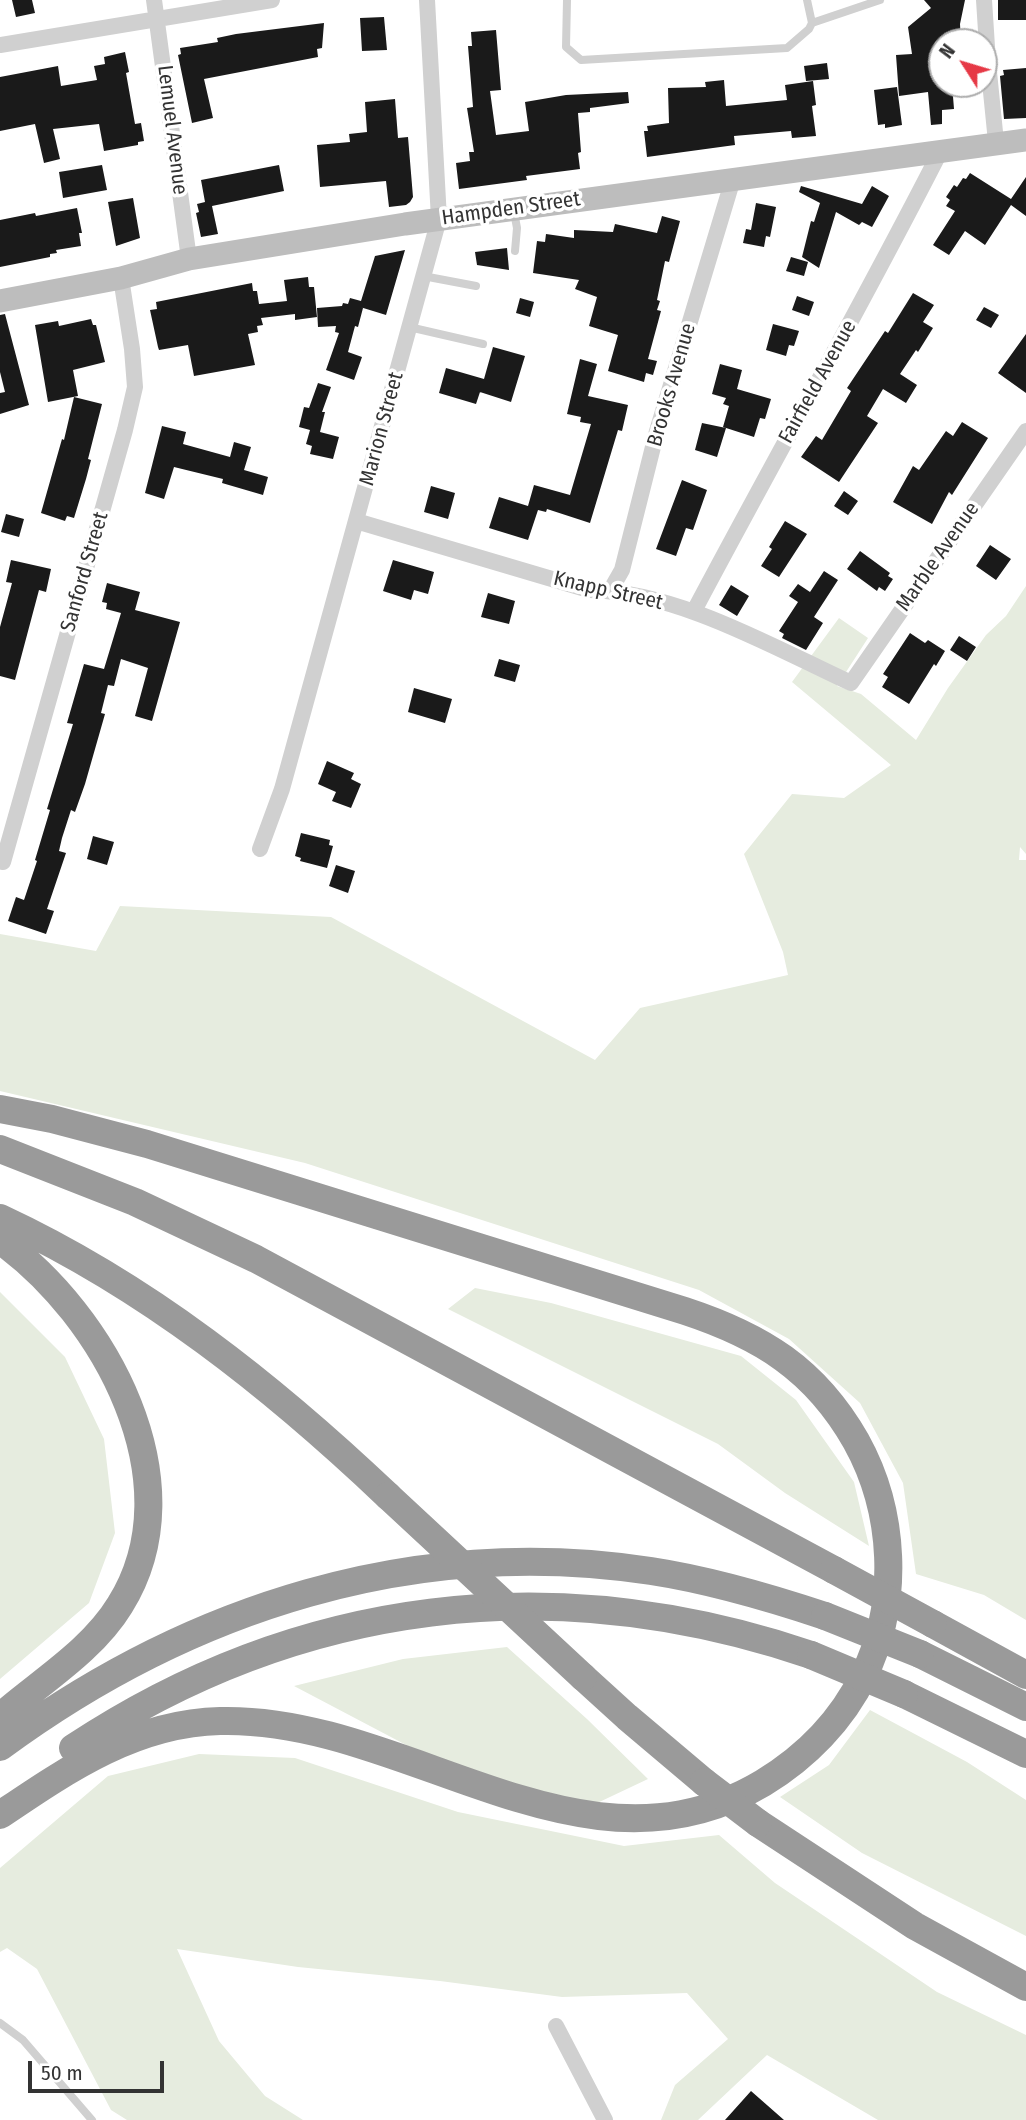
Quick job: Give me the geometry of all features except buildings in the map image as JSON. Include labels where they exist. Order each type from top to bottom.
[{"type":"highway","points":[[0,1109],[83,1127],[195,1159],[701,1316],[747,1335],[780,1354],[809,1378],[850,1432],[866,1461],[878,1492],[885,1525],[888,1567],[883,1622],[873,1654],[859,1684],[829,1727],[806,1752],[771,1778],[731,1799],[697,1811],[640,1819],[585,1816],[534,1802],[328,1734],[267,1722],[216,1721],[162,1729],[109,1747],[69,1769],[0,1815]]},
{"type":"highway","points":[[0,1149],[135,1202],[256,1259],[1026,1675]]},
{"type":"highway","points":[[0,1218],[95,1268],[178,1321],[282,1401],[627,1717],[758,1823],[915,1926],[1026,1987]]},
{"type":"highway","points":[[0,1240],[53,1284],[75,1311],[109,1364],[135,1427],[144,1464],[148,1508],[147,1534],[141,1559],[119,1607],[92,1640],[0,1717]]},
{"type":"highway","points":[[0,1747],[102,1680],[190,1635],[284,1600],[349,1582],[419,1568],[516,1561],[617,1566],[716,1584],[825,1616],[920,1654],[1026,1707]]},
{"type":"highway","points":[[0,1801],[92,1735],[150,1701],[208,1673],[299,1640],[396,1618],[484,1607],[590,1608],[656,1615],[709,1625],[811,1655],[904,1694],[1026,1754]]},
{"type":"main road","name":"Hampden Street","points":[[0,301],[121,278],[190,259],[439,219],[1026,140]]},
{"type":"street","name":"Lemuel Avenue","points":[[154,0],[159,18],[190,259]]},
{"type":"street","points":[[0,45],[272,0]]},
{"type":"street","name":"Marion Street","points":[[260,849],[282,789],[439,219],[427,0]]},
{"type":"street","points":[[985,0],[996,142]]},
{"type":"street","name":"Fairfield Avenue","points":[[694,611],[765,476],[864,299],[940,152]]},
{"type":"street","name":"Brooks Avenue","points":[[610,591],[622,570],[657,431],[733,178]]},
{"type":"street","name":"Sanford Street","points":[[3,862],[135,387],[121,278]]},
{"type":"street","name":"Marble Avenue","points":[[851,683],[1026,431]]},
{"type":"street","name":"Knapp Street","points":[[356,522],[589,590],[610,591],[694,611],[851,683]]},
{"type":"street","points":[[556,2026],[605,2120]]},
{"type":"lane","points":[[567,0],[566,47],[582,60],[787,48],[809,29],[812,23],[807,0]]},
{"type":"lane","points":[[812,23],[880,0]]},
{"type":"lane","points":[[514,209],[517,229],[515,251]]},
{"type":"lane","points":[[423,276],[476,286]]},
{"type":"lane","points":[[409,327],[483,344]]},
{"type":"lane","points":[[0,2023],[23,2040],[92,2120]]},
{"type":"shaded area","points":[[1026,586],[1026,854],[1020,847],[1019,860],[1026,860],[1026,1620],[984,1595],[916,1574],[903,1483],[860,1403],[789,1339],[699,1290],[305,1163],[0,1091],[0,934],[96,951],[120,906],[331,917],[595,1060],[640,1008],[788,975],[783,952],[744,854],[792,794],[844,798],[891,765],[792,682],[839,618],[868,638],[837,686],[861,694],[916,740],[948,688],[986,635],[1006,616]]},
{"type":"shaded area","points":[[475,1288],[551,1303],[741,1356],[796,1400],[854,1482],[869,1546],[785,1493],[718,1444],[448,1309]]},
{"type":"shaded area","points":[[0,1292],[65,1357],[104,1439],[115,1533],[89,1603],[0,1679]]},
{"type":"shaded area","points":[[507,1647],[587,1719],[648,1779],[593,1805],[512,1784],[408,1746],[294,1686],[403,1659]]},
{"type":"shaded area","points":[[870,1710],[967,1762],[1026,1800],[1026,1936],[862,1853],[780,1797],[829,1765]]},
{"type":"shaded area","points":[[199,1754],[295,1758],[458,1812],[624,1846],[719,1835],[775,1883],[937,1992],[1026,2035],[1026,2120],[878,2120],[767,2055],[698,2120],[661,2120],[675,2085],[728,2039],[687,1993],[562,1997],[440,1981],[298,1967],[177,1949],[219,2041],[265,2096],[303,2120],[127,2120],[111,2110],[37,1969],[7,1948],[0,1952],[0,1868],[108,1776]]}]
